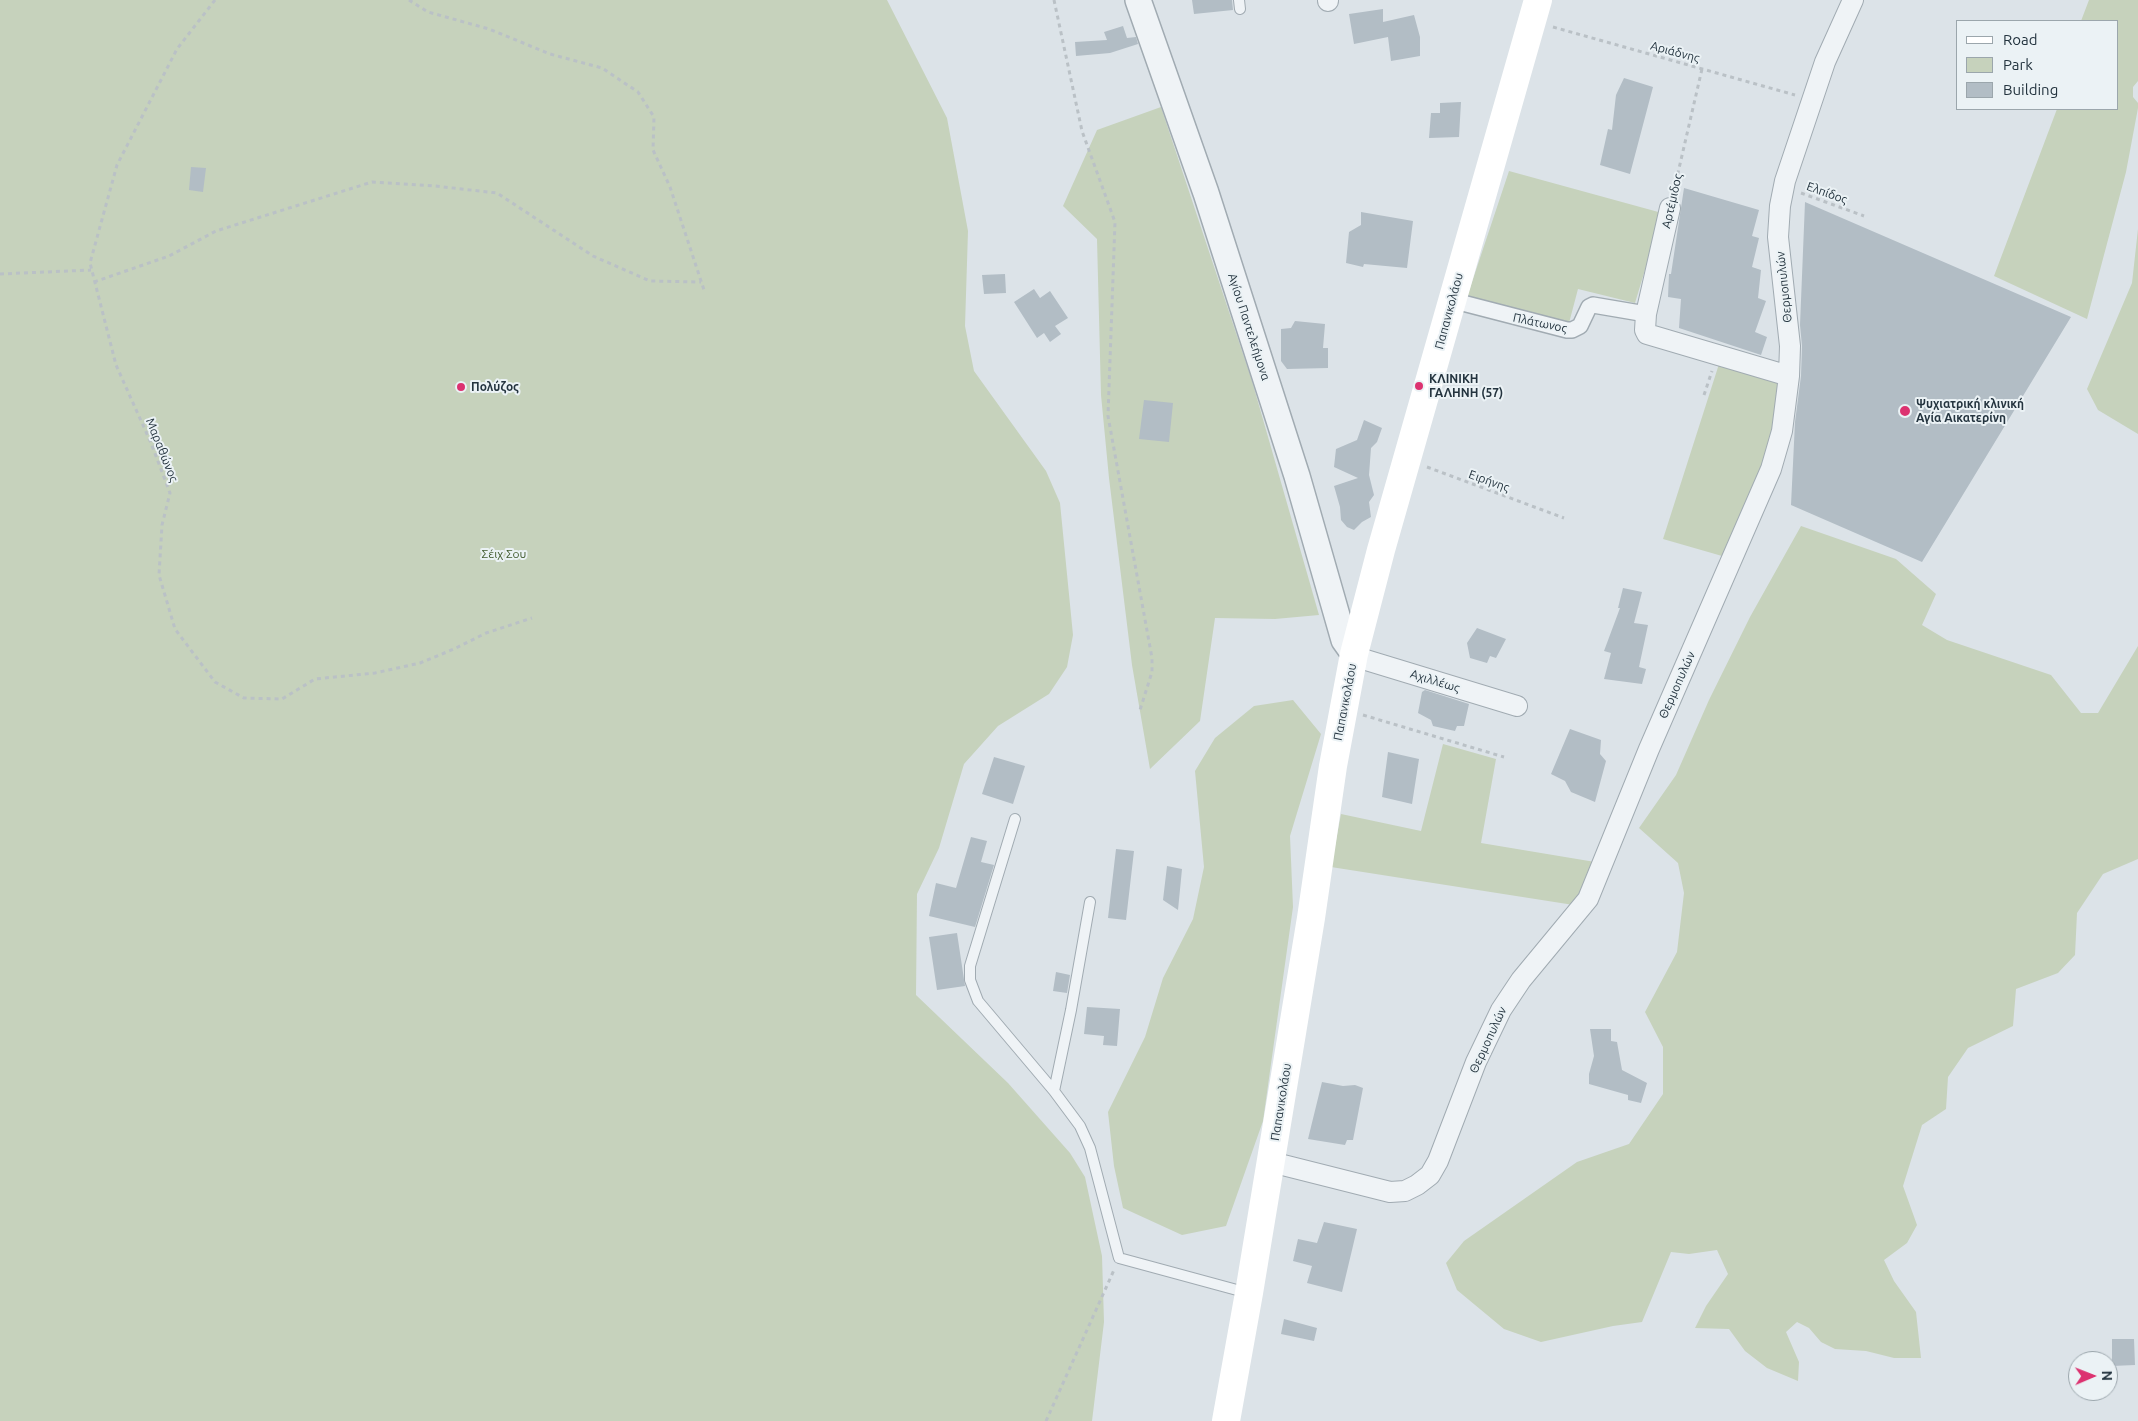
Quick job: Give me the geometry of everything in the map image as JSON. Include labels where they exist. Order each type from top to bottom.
[{"type":"main road","name":"Παπανικολάου","points":[[1226,1421],[1271,1162],[1343,708],[1354,654],[1451,300],[1535,11]]},
{"type":"street","name":"Αγίου Παντελεήμονα","points":[[1138,0],[1206,193],[1296,476],[1344,640],[1354,654]]},
{"type":"street","name":"Θερμοπυλών","points":[[1271,1162],[1390,1192],[1405,1190],[1417,1185],[1430,1175],[1438,1161],[1476,1062],[1501,1010],[1521,980],[1588,899],[1649,749],[1771,469],[1782,431],[1789,376],[1790,346],[1778,237],[1780,206],[1784,187],[1825,62],[1853,0]]},
{"type":"street","name":"Αρτέμιδος","points":[[1670,208],[1644,330],[1647,334],[1717,356]]},
{"type":"street","name":"Πλάτωνος","points":[[1451,300],[1567,330],[1580,326],[1589,307],[1594,304],[1646,314]]},
{"type":"street","points":[[1717,356],[1789,376]]},
{"type":"street","name":"Αχιλλέως","points":[[1354,654],[1366,660],[1517,706]]},
{"type":"lane","points":[[1015,819],[970,966],[970,980],[978,1001],[1054,1091],[1080,1126],[1090,1148],[1119,1258],[1249,1293]]},
{"type":"lane","points":[[1054,1091],[1071,1010],[1090,902]]},
{"type":"path","name":"Μαραθώνος","points":[[215,0],[176,49],[118,165],[90,263],[116,365],[170,493],[162,526],[159,575],[175,629],[215,682],[244,698],[282,699],[315,679],[375,673],[420,663],[486,633],[532,618]]},
{"type":"path","points":[[409,0],[428,12],[489,29],[550,54],[602,68],[638,92],[654,117],[652,150],[670,187],[705,293]]},
{"type":"path","points":[[1054,0],[1082,131],[1115,222],[1108,416],[1152,658],[1152,672],[1140,710]]},
{"type":"path","name":"Αριάδνης","points":[[1535,11],[1702,69],[1813,99]]},
{"type":"path","name":"Αρτέμιδος","points":[[1670,208],[1702,69]]},
{"type":"path","points":[[94,282],[168,256],[216,232],[372,182],[435,186],[497,193],[593,256],[650,281],[701,282]]},
{"type":"path","name":"Ελπίδος","points":[[1784,187],[1864,216]]},
{"type":"path","points":[[0,274],[91,270]]},
{"type":"path","points":[[1704,396],[1717,356]]},
{"type":"path","name":"Ειρήνης","points":[[1407,460],[1564,518]]},
{"type":"path","points":[[1343,708],[1504,757]]},
{"type":"path","points":[[1046,1421],[1119,1258]]},
{"type":"green space","name":"Σέιχ Σου","points":[[0,0],[887,0],[947,118],[968,231],[965,326],[974,371],[1046,471],[1060,503],[1073,635],[1067,667],[1049,694],[998,726],[964,764],[939,848],[917,894],[916,995],[1008,1083],[1070,1153],[1085,1177],[1102,1256],[1104,1322],[1092,1421],[0,1421]]},
{"type":"green space","points":[[2089,0],[2138,0],[2138,81],[2133,87],[2133,97],[2138,103],[2138,108],[2126,172],[2087,319],[1994,276],[2057,110],[2118,110],[2118,20],[2081,20]]},
{"type":"green space","points":[[1161,107],[1252,381],[1319,615],[1275,619],[1215,618],[1200,721],[1150,769],[1132,665],[1109,478],[1101,395],[1097,239],[1063,206],[1097,130]]},
{"type":"green space","points":[[1509,171],[1662,213],[1635,303],[1578,289],[1569,323],[1467,297]]},
{"type":"green space","points":[[2138,229],[2138,434],[2098,410],[2087,389],[2132,283]]},
{"type":"green space","points":[[1719,364],[1780,383],[1766,462],[1729,558],[1663,539]]},
{"type":"green space","points":[[1801,526],[1896,559],[1936,594],[1922,625],[1947,640],[2051,675],[2081,713],[2098,713],[2138,646],[2138,859],[2103,874],[2077,913],[2075,955],[2058,973],[2016,989],[2013,1026],[1968,1048],[1948,1077],[1946,1109],[1922,1125],[1903,1186],[1917,1225],[1907,1243],[1884,1260],[1894,1281],[1916,1312],[1921,1358],[1894,1358],[1866,1351],[1835,1349],[1821,1342],[1809,1328],[1797,1322],[1786,1332],[1799,1362],[1798,1381],[1767,1368],[1745,1351],[1729,1329],[1695,1328],[1706,1306],[1728,1274],[1717,1250],[1689,1254],[1671,1252],[1642,1322],[1613,1326],[1541,1342],[1504,1329],[1457,1290],[1446,1263],[1464,1241],[1577,1162],[1629,1144],[1663,1094],[1663,1047],[1645,1012],[1677,952],[1684,893],[1678,863],[1639,828],[1676,775],[1709,700],[1750,617]]},
{"type":"green space","points":[[1293,700],[1321,734],[1290,836],[1293,907],[1263,1121],[1226,1226],[1182,1235],[1123,1208],[1114,1166],[1108,1112],[1145,1037],[1163,978],[1193,919],[1204,867],[1195,771],[1215,738],[1254,706]]},
{"type":"green space","points":[[1443,744],[1496,759],[1481,843],[1601,863],[1580,906],[1331,867],[1341,814],[1421,831]]},
{"type":"building","points":[[1192,0],[1232,0],[1233,10],[1194,14]]},
{"type":"building","points":[[1383,9],[1383,22],[1414,15],[1420,37],[1420,56],[1391,61],[1388,37],[1354,44],[1349,14]]},
{"type":"building","points":[[1123,26],[1127,38],[1136,37],[1138,44],[1110,53],[1076,56],[1075,42],[1107,40],[1104,32]]},
{"type":"building","points":[[1624,78],[1653,87],[1630,174],[1600,165],[1608,129],[1612,130],[1616,95]]},
{"type":"building","points":[[1461,102],[1459,137],[1429,138],[1431,113],[1440,113],[1440,103]]},
{"type":"building","points":[[191,167],[206,168],[203,192],[189,190]]},
{"type":"building","points":[[1684,188],[1759,210],[1752,236],[1759,238],[1752,267],[1761,270],[1758,298],[1766,301],[1755,332],[1767,337],[1761,355],[1679,328],[1681,299],[1668,297],[1669,274],[1671,274]]},
{"type":"building","name":"Ψυχιατρική κλινική Αγία Αικατερίνη","points":[[1805,202],[2071,317],[1922,562],[1791,505],[1795,422],[1801,376],[1802,346],[1800,325]]},
{"type":"building","points":[[1361,212],[1413,221],[1407,268],[1364,264],[1363,267],[1346,263],[1349,232],[1361,225]]},
{"type":"building","points":[[1005,274],[1006,293],[984,294],[982,275]]},
{"type":"building","points":[[1034,289],[1040,298],[1050,291],[1068,318],[1055,326],[1061,334],[1050,342],[1044,333],[1037,338],[1014,302]]},
{"type":"building","points":[[1295,321],[1325,324],[1323,348],[1328,348],[1328,368],[1287,369],[1281,361],[1281,329],[1291,328]]},
{"type":"building","points":[[1144,400],[1173,403],[1169,442],[1139,439]]},
{"type":"building","points":[[1364,420],[1382,428],[1377,442],[1371,448],[1369,475],[1374,495],[1369,502],[1371,517],[1354,530],[1347,527],[1341,520],[1340,507],[1334,486],[1358,478],[1334,467],[1336,449],[1357,440]]},
{"type":"building","points":[[1623,588],[1642,592],[1634,623],[1648,625],[1639,667],[1646,669],[1642,684],[1604,679],[1611,653],[1604,651],[1620,608],[1618,608]]},
{"type":"building","points":[[1477,628],[1506,639],[1496,658],[1490,656],[1487,663],[1470,658],[1467,643]]},
{"type":"building","points":[[1425,690],[1469,704],[1464,726],[1457,726],[1455,731],[1433,726],[1431,720],[1418,713],[1422,692]]},
{"type":"building","points":[[1570,729],[1601,740],[1600,754],[1606,761],[1595,802],[1571,792],[1565,781],[1551,774]]},
{"type":"building","points":[[1388,752],[1419,759],[1412,804],[1382,797]]},
{"type":"building","points":[[994,757],[1025,766],[1013,804],[982,794]]},
{"type":"building","points":[[971,837],[987,841],[981,862],[994,865],[975,927],[929,916],[936,883],[956,888]]},
{"type":"building","points":[[1116,849],[1134,851],[1126,920],[1108,918]]},
{"type":"building","points":[[1167,866],[1182,869],[1178,910],[1163,900]]},
{"type":"building","points":[[957,933],[965,986],[937,990],[929,937]]},
{"type":"building","points":[[1056,972],[1070,975],[1067,993],[1053,991]]},
{"type":"building","points":[[1087,1007],[1120,1009],[1117,1046],[1103,1045],[1104,1036],[1084,1034]]},
{"type":"building","points":[[1590,1029],[1611,1029],[1611,1041],[1617,1042],[1622,1070],[1647,1083],[1641,1103],[1628,1100],[1628,1095],[1589,1084],[1589,1074],[1594,1056]]},
{"type":"building","points":[[1322,1082],[1343,1086],[1355,1085],[1363,1088],[1353,1140],[1347,1140],[1345,1145],[1308,1139]]},
{"type":"building","points":[[1324,1222],[1357,1229],[1342,1292],[1307,1283],[1312,1266],[1293,1261],[1298,1239],[1317,1243]]},
{"type":"building","points":[[1284,1319],[1317,1328],[1314,1341],[1281,1334]]},
{"type":"building","points":[[2112,1339],[2134,1339],[2135,1365],[2118,1366],[2118,1351],[2112,1351]]},
{"type":"place","name":"ΚΛΙΝΙΚΗ ΓΑΛΗΝΗ (57)","points":[[1419,386]]},
{"type":"place","name":"Πολύζος","points":[[461,387]]},
{"type":"place","name":"Ψυχιατρική κλινική Αγία Αικατερίνη","points":[[1905,411]]}]
